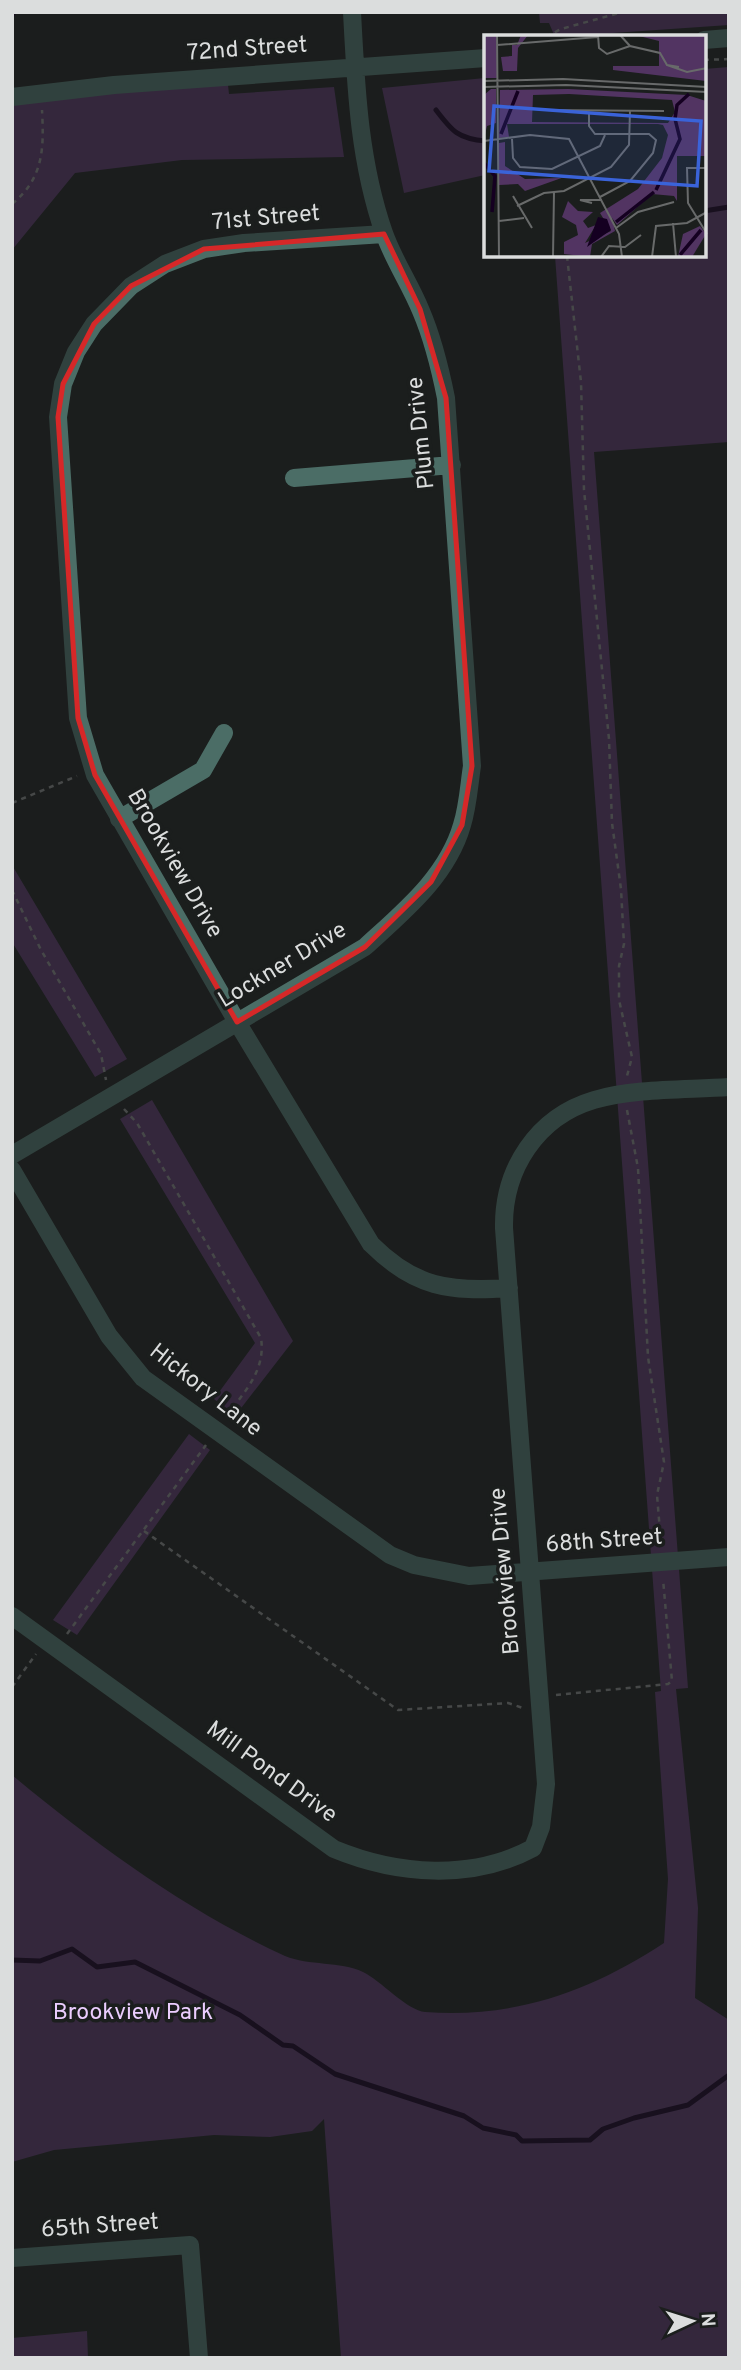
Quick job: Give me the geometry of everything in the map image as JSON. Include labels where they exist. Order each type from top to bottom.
[{"type":"street","name":"Plum Drive","points":[[352,12],[360,135],[369,183],[384,234],[421,309],[438,361],[446,398],[470,736]]},
{"type":"street","points":[[706,40],[729,38]]},
{"type":"street","name":"72nd Street","points":[[12,97],[128,84],[484,58]]},
{"type":"street","name":"71st Street","points":[[94,324],[131,286],[165,264],[204,249],[244,243],[384,234]]},
{"type":"street","name":"Brookview Drive","points":[[94,324],[76,352],[63,384],[58,417],[78,718],[93,770],[237,1022],[359,1227],[387,1260],[415,1278],[447,1289],[509,1287]]},
{"type":"street","points":[[294,478],[452,466]]},
{"type":"street","points":[[119,819],[203,770],[224,733]]},
{"type":"street","name":"Lockner Drive","points":[[12,1154],[365,947],[414,903],[448,858],[462,825],[472,766],[470,736]]},
{"type":"street","name":"Brookview Drive","points":[[533,1848],[541,1827],[547,1784],[509,1287],[506,1195],[513,1173],[538,1134],[574,1108],[595,1100],[625,1095],[729,1087]]},
{"type":"street","name":"Hickory Lane","points":[[12,1170],[124,1358],[163,1395],[365,1540]]},
{"type":"street","name":"68th Street","points":[[365,1540],[402,1560],[442,1573],[469,1576],[729,1558]]},
{"type":"street","name":"Mill Pond Drive","points":[[12,1616],[310,1834],[343,1853],[386,1867],[437,1870],[506,1862],[533,1848]]},
{"type":"street","name":"65th Street","points":[[12,2258],[190,2245],[199,2358]]},
{"type":"path","points":[[550,35],[561,29],[624,12]]},
{"type":"path","points":[[706,60],[729,59]]},
{"type":"path","points":[[12,204],[34,182],[40,167],[44,146],[42,110]]},
{"type":"path","points":[[144,1531],[398,1710],[508,1703],[534,1710],[541,1703],[559,1694],[668,1684],[672,1681],[657,1495],[664,1462],[648,1357],[638,1168],[625,1095],[632,1057],[619,1000],[619,966],[624,944],[621,889],[612,823],[609,739],[584,490],[581,382],[567,257]]},
{"type":"path","points":[[12,803],[93,770]]},
{"type":"path","points":[[12,890],[41,950],[100,1054],[112,1096],[137,1122],[261,1338],[262,1359],[256,1376],[62,1640],[40,1648],[12,1686]]},
{"type":"highlighted area","points":[[384,234],[420,309],[446,398],[472,766],[462,825],[431,882],[365,947],[237,1022],[95,775],[78,718],[58,417],[63,384],[94,324],[131,286],[204,249]]},
{"type":"green space","points":[[539,12],[729,12],[729,25],[584,35],[554,35],[549,23],[540,23]]},
{"type":"green space","name":"Brookview Park","points":[[729,67],[729,442],[594,452],[688,1688],[676,1689],[698,1908],[695,1998],[729,2020],[729,2358],[341,2358],[324,2119],[312,2131],[270,2137],[214,2135],[54,2150],[12,2162],[12,1775],[109,1851],[213,1918],[285,1956],[363,1972],[402,2001],[425,2012],[490,2011],[550,1998],[608,1975],[664,1943],[668,1879],[655,1692],[661,1691],[555,257],[706,257],[706,69]]},
{"type":"green space","points":[[227,76],[229,94],[334,87],[344,157],[182,160],[75,173],[12,250],[12,97]]},
{"type":"green space","points":[[484,78],[484,175],[404,193],[382,88]]},
{"type":"green space","points":[[12,865],[127,1059],[95,1077],[12,942]]},
{"type":"green space","points":[[152,1100],[293,1341],[235,1416],[214,1399],[255,1343],[120,1119]]},
{"type":"green space","points":[[189,1434],[210,1450],[77,1635],[53,1620]]},
{"type":"green space","points":[[87,2331],[88,2358],[12,2358],[12,2338]]},
{"type":"waterway","points":[[12,16],[14,12]]},
{"type":"waterway","points":[[436,110],[456,133],[484,141]]},
{"type":"waterway","points":[[706,211],[729,207]]},
{"type":"waterway","points":[[12,1960],[40,1961],[72,1949],[97,1967],[135,1962],[240,2015],[283,2045],[293,2046],[335,2074],[464,2116],[483,2128],[516,2135],[522,2141],[590,2140],[603,2129],[634,2118],[688,2105],[729,2075]]}]
